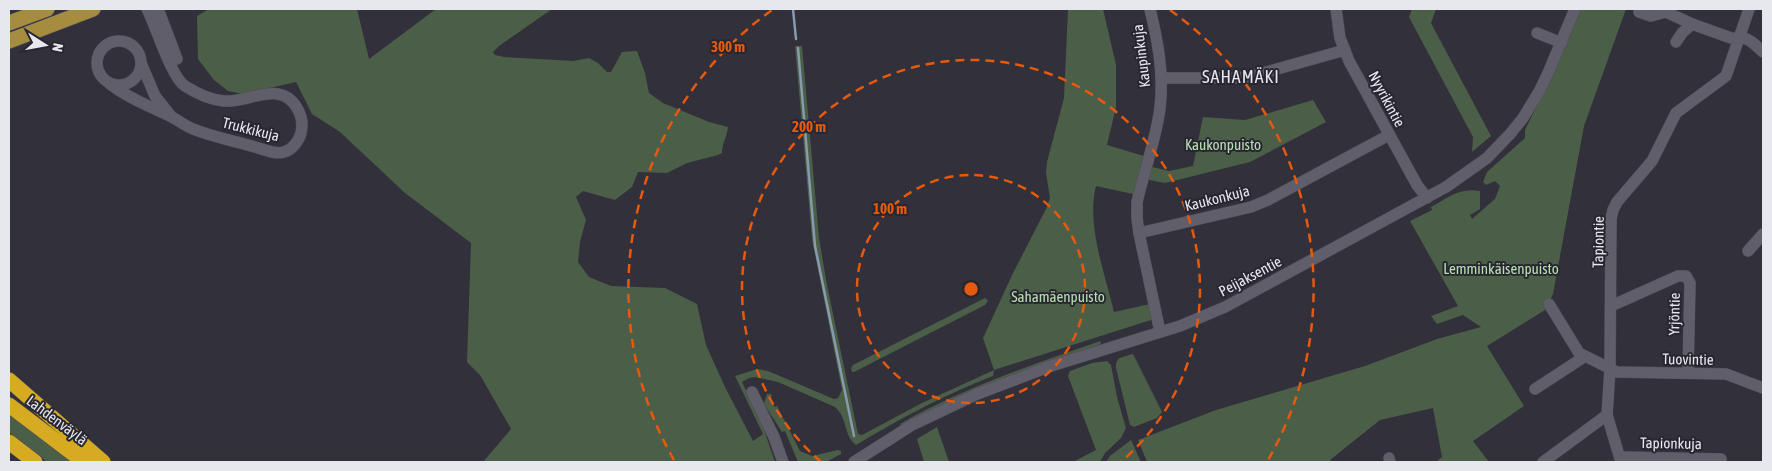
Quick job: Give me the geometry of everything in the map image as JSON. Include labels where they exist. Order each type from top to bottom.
[{"type":"highway","points":[[9,380],[103,462]]},
{"type":"highway","name":"Lahdenväylä","points":[[9,405],[84,462]]},
{"type":"highway","points":[[9,442],[35,462]]},
{"type":"main road","points":[[9,23],[46,12],[93,9]]},
{"type":"main road","points":[[9,41],[46,12]]},
{"type":"street","name":"Trukkikuja","points":[[148,9],[177,78],[187,87],[193,88],[204,96],[226,101],[272,93],[283,95],[293,102],[302,118],[301,135],[294,146],[284,153],[204,133],[182,124],[172,117],[122,94],[100,75],[97,62],[99,55],[108,44],[120,41],[127,42],[138,51],[155,96],[172,117]]},
{"type":"street","points":[[158,9],[177,60],[193,88]]},
{"type":"street","name":"Kaupinkuja","points":[[1139,233],[1136,218],[1137,202],[1160,108],[1162,78],[1158,44],[1150,9]]},
{"type":"street","name":"Nyyrikintie","points":[[1336,9],[1340,38],[1345,50],[1389,135],[1417,185],[1427,198]]},
{"type":"street","name":"Peijaksentie","points":[[854,462],[912,425],[975,395],[1051,366],[1160,332],[1225,307],[1446,187],[1487,158],[1523,118],[1540,90],[1575,9]]},
{"type":"street","name":"Tapiontie","points":[[1620,460],[1607,415],[1610,369],[1613,210],[1617,202],[1652,161],[1676,113],[1726,76],[1749,9]]},
{"type":"street","points":[[1639,12],[1651,16],[1666,12],[1731,38],[1736,39],[1740,37],[1752,42],[1763,52]]},
{"type":"street","points":[[1676,42],[1692,24]]},
{"type":"street","points":[[1537,33],[1562,42]]},
{"type":"street","points":[[1162,78],[1237,78],[1252,76],[1345,50]]},
{"type":"street","points":[[110,84],[118,86],[131,82],[137,77],[142,64]]},
{"type":"street","points":[[272,93],[293,91]]},
{"type":"street","name":"Kaukonkuja","points":[[1139,233],[1251,207],[1268,200],[1389,135]]},
{"type":"street","points":[[1139,233],[1160,332]]},
{"type":"street","points":[[1748,251],[1763,234]]},
{"type":"street","name":"Yrjöntie","points":[[1611,306],[1678,276],[1686,276],[1690,283],[1688,373]]},
{"type":"street","points":[[1535,389],[1584,357],[1579,353],[1548,304]]},
{"type":"street","name":"Tuovintie","points":[[1584,357],[1617,372],[1726,374],[1762,385]]},
{"type":"street","points":[[752,392],[774,437],[783,462]]},
{"type":"street","points":[[1543,462],[1607,415]]},
{"type":"street","name":"Tapionkuja","points":[[1620,460],[1721,458]]},
{"type":"green space","points":[[209,9],[357,9],[369,59],[436,9],[552,9],[493,52],[495,55],[504,57],[573,61],[589,58],[598,63],[607,72],[611,72],[622,52],[637,51],[645,73],[649,93],[663,103],[709,122],[728,127],[722,153],[687,163],[667,173],[638,172],[632,187],[615,200],[583,191],[576,197],[586,220],[580,242],[578,262],[589,277],[611,286],[665,288],[697,304],[706,345],[753,441],[763,434],[735,376],[757,369],[768,371],[834,399],[838,398],[842,390],[812,239],[795,46],[802,46],[819,238],[858,434],[862,435],[922,403],[994,370],[993,376],[923,408],[856,445],[849,436],[842,416],[835,407],[778,382],[755,377],[749,378],[742,382],[761,421],[775,462],[483,462],[511,429],[480,375],[467,362],[471,243],[405,193],[340,132],[312,114],[296,82],[243,94],[228,91],[214,80],[198,59],[197,16]]},
{"type":"green space","name":"Sahamäenpuisto","points":[[1068,9],[1103,9],[1116,65],[1116,107],[1107,145],[1144,156],[1133,194],[1096,186],[1093,217],[1095,233],[1114,312],[1150,304],[1154,319],[994,370],[983,338],[1050,198],[1046,173],[1047,162],[1064,98]]},
{"type":"green space","points":[[1412,9],[1436,9],[1431,23],[1491,136],[1472,152],[1473,137],[1409,17]]},
{"type":"green space","name":"Lemminkäisenpuisto","points":[[1580,9],[1626,9],[1584,126],[1553,294],[1545,310],[1487,346],[1524,406],[1473,441],[1489,462],[1436,462],[1442,457],[1433,408],[1380,420],[1330,460],[1334,462],[1147,462],[1138,440],[1216,410],[1365,366],[1437,339],[1481,327],[1463,315],[1437,324],[1431,316],[1458,306],[1410,221],[1432,210],[1431,207],[1443,200],[1460,192],[1480,191],[1480,209],[1470,215],[1472,219],[1495,199],[1500,186],[1495,181],[1486,185],[1483,182],[1487,172],[1525,138],[1525,130],[1566,45]]},
{"type":"green space","name":"Kaukonpuisto","points":[[1313,100],[1326,122],[1250,162],[1165,183],[1144,179],[1148,166],[1169,171],[1193,166],[1203,117],[1245,120]]},
{"type":"green space","points":[[985,298],[988,301],[985,305],[852,372],[851,368],[853,365]]},
{"type":"green space","points":[[1100,341],[1101,344],[1000,381],[926,413],[902,426],[900,424],[973,388]]},
{"type":"green space","points":[[1133,354],[1162,412],[1157,418],[1134,427],[1130,425],[1116,368],[1119,358]]},
{"type":"green space","points":[[1107,361],[1111,365],[1117,397],[1126,428],[1121,438],[1105,453],[1100,462],[1073,462],[1096,450],[1068,376],[1070,371],[1092,363]]},
{"type":"green space","points":[[767,394],[771,394],[770,398],[775,407],[777,406],[800,451],[812,456],[838,450],[841,451],[841,454],[826,462],[798,462],[785,431],[782,432],[764,404]]},
{"type":"green space","points":[[9,411],[77,462],[47,462],[9,432]]},
{"type":"green space","points":[[937,427],[949,462],[924,462],[917,439]]},
{"type":"green space","points":[[1131,440],[1141,462],[1106,462],[1110,456]]},
{"type":"waterway","points":[[793,9],[796,39]]},
{"type":"waterway","points":[[798,48],[815,246],[854,436]]},
{"type":"district","name":"SAHAMÄKI","points":[[1241,76]]}]
